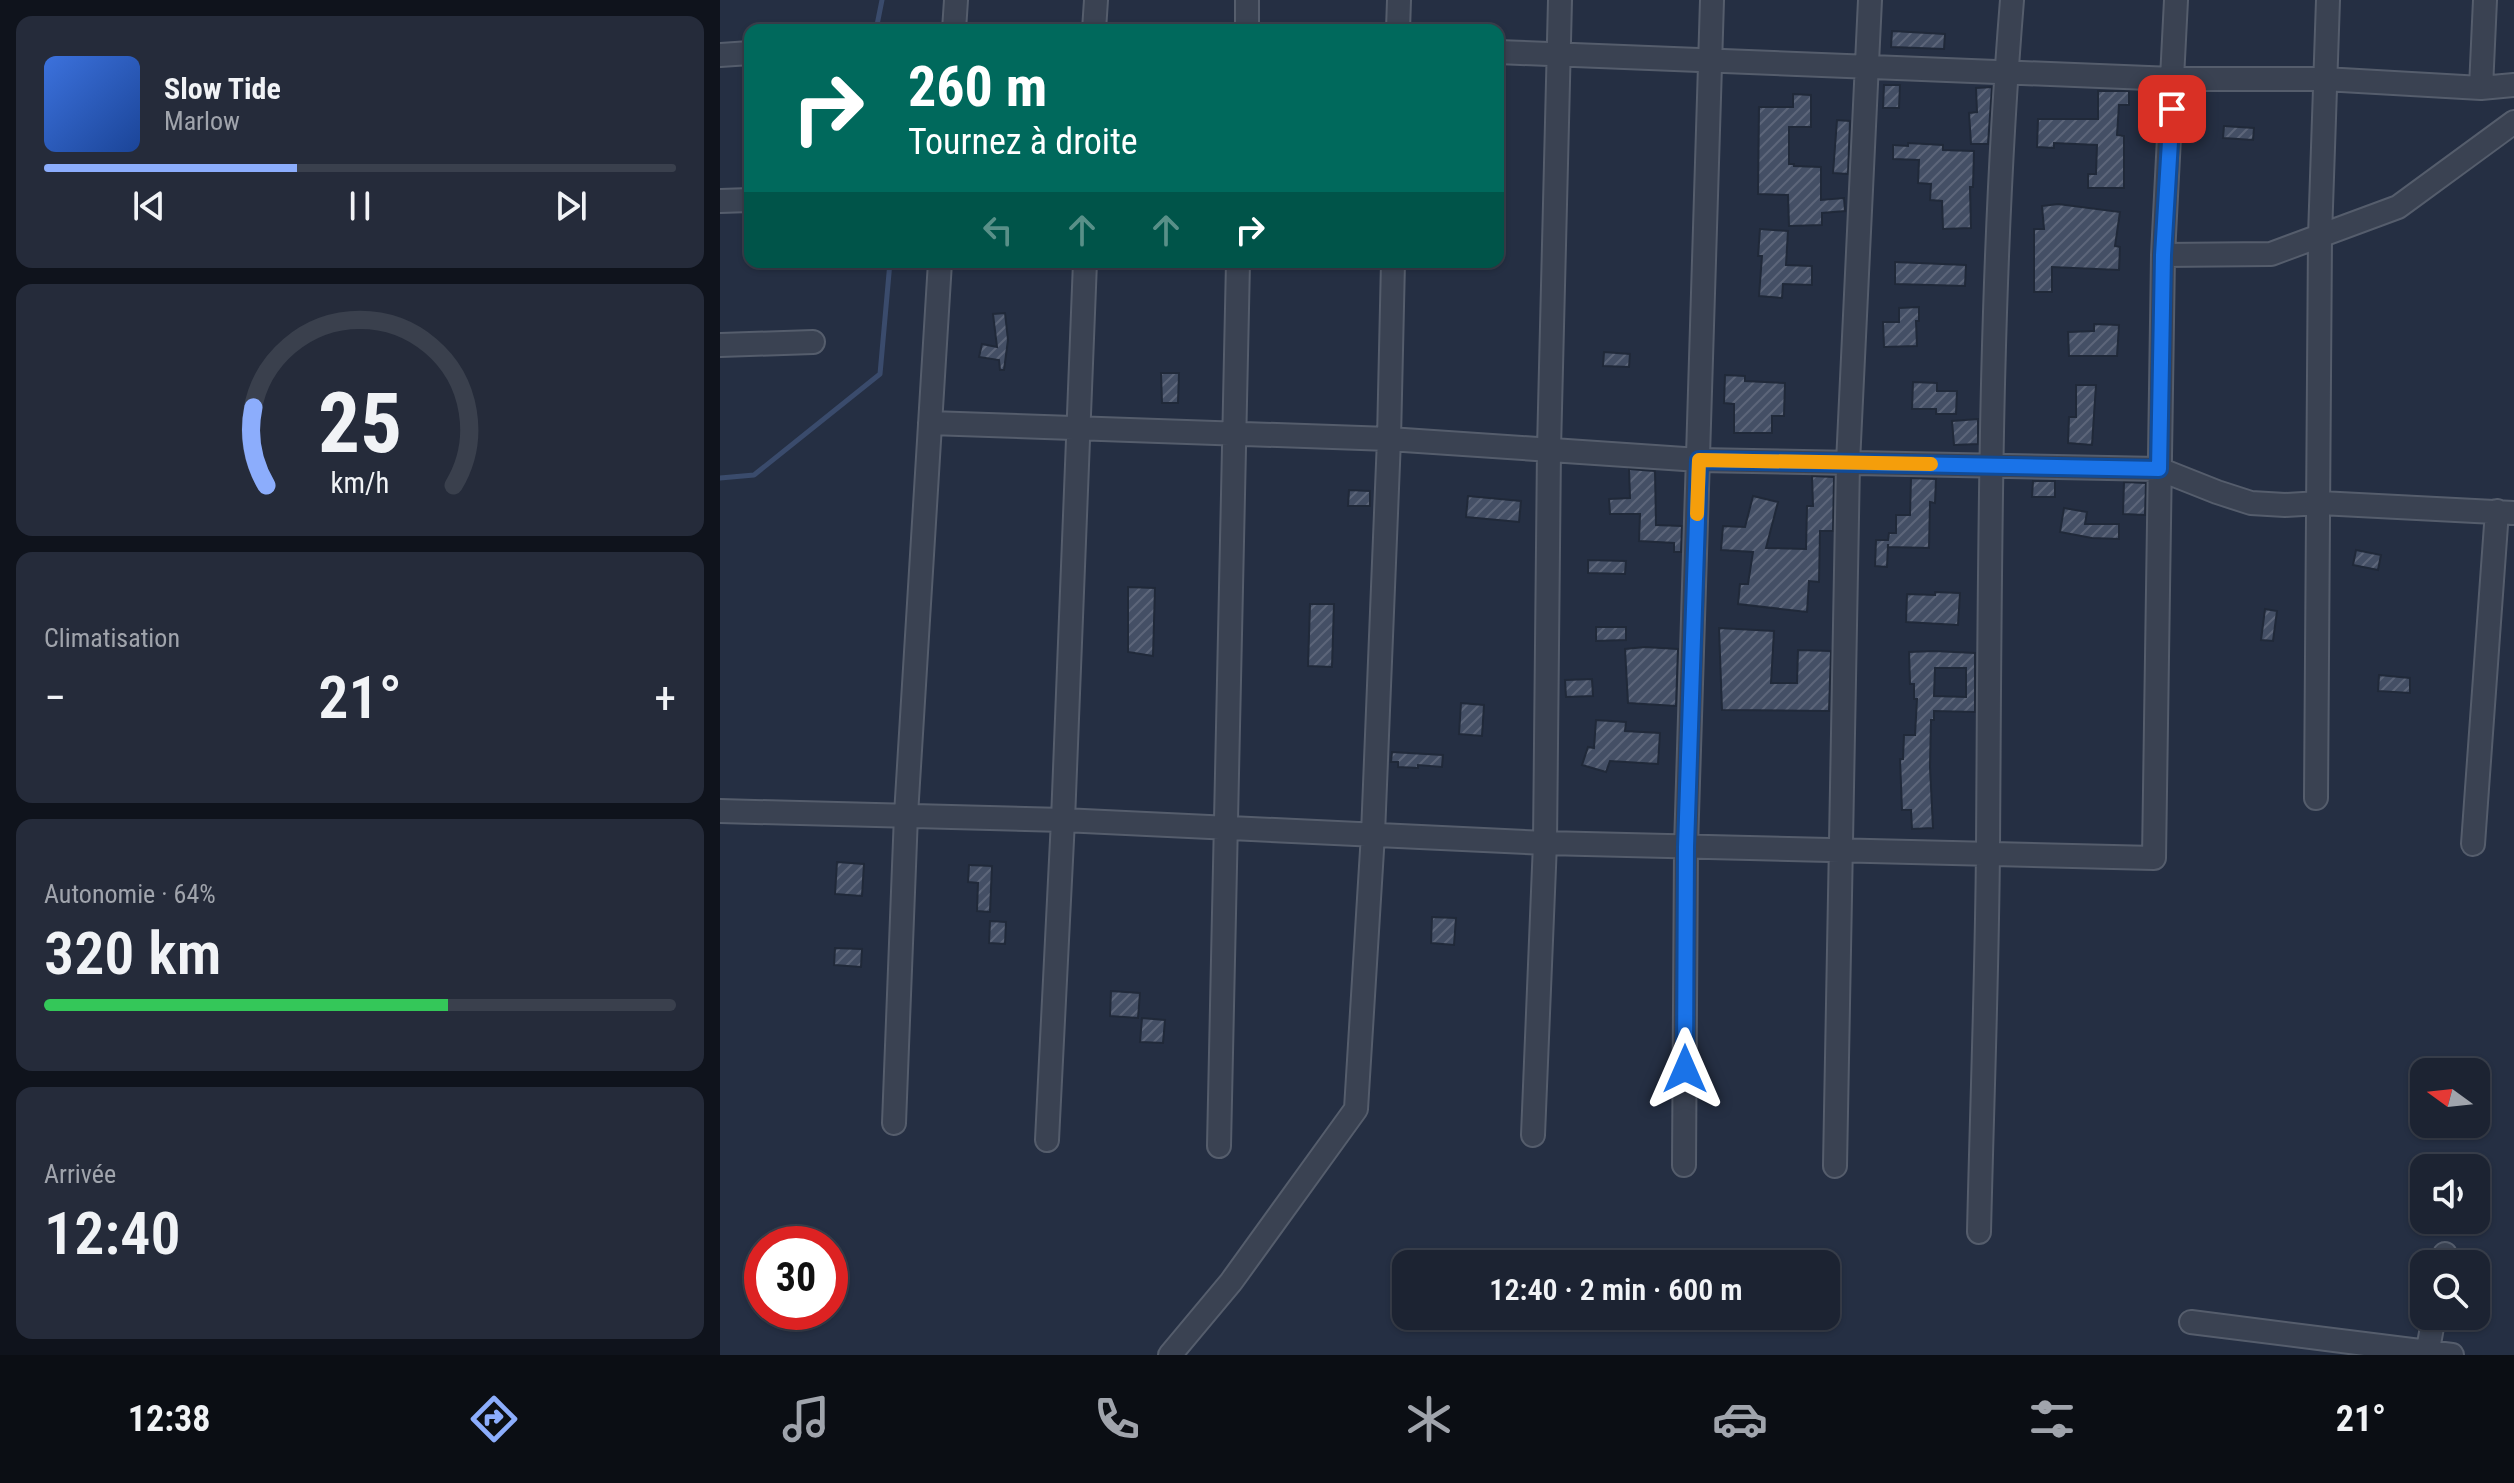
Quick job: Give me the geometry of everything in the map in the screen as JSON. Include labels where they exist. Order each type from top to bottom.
[{"type":"street","points":[[954,24],[956,0]]},
{"type":"street","points":[[1094,24],[1096,0]]},
{"type":"street","points":[[1247,0],[1247,24]]},
{"type":"street","points":[[1398,24],[1399,0]]},
{"type":"street","points":[[1533,1135],[1545,843],[1549,449],[1560,0]]},
{"type":"street","points":[[1684,1165],[1686,847],[1712,0]]},
{"type":"street","points":[[1835,1166],[1848,463],[1870,0]]},
{"type":"street","points":[[1979,1232],[1988,853],[1990,465],[2006,73],[2012,0]]},
{"type":"street","points":[[720,811],[1063,820],[1545,843],[2154,858],[2163,255],[2176,0]]},
{"type":"street","points":[[2316,798],[2320,236],[2328,0]]},
{"type":"street","points":[[2481,88],[2485,0]]},
{"type":"street","points":[[1504,52],[2173,79],[2324,79],[2481,88],[2514,85]]},
{"type":"street","points":[[720,55],[744,53]]},
{"type":"street","points":[[2163,255],[2271,254],[2398,207],[2514,122]]},
{"type":"street","points":[[720,201],[744,200]]},
{"type":"street","points":[[894,1123],[906,815],[940,268]]},
{"type":"street","points":[[1047,1140],[1085,268]]},
{"type":"street","points":[[1219,1146],[1238,268]]},
{"type":"street","points":[[1170,1355],[1231,1282],[1356,1109],[1373,834],[1393,268]]},
{"type":"street","points":[[720,345],[813,342]]},
{"type":"street","points":[[930,423],[1389,439],[1699,460],[2159,469],[2251,503],[2320,503],[2506,512],[2473,844]]},
{"type":"street","points":[[2191,1322],[2452,1355]]},
{"type":"street","points":[[2427,1354],[2431,1330]]},
{"type":"building","points":[[1892,31],[1945,34],[1944,49],[1891,47]]},
{"type":"building","points":[[1884,85],[1900,85],[1899,108],[1883,108]]},
{"type":"building","points":[[1992,87],[1988,144],[1971,144],[1969,113],[1977,112],[1976,88]]},
{"type":"building","points":[[2098,91],[2129,91],[2129,105],[2119,105],[2117,135],[2124,136],[2124,188],[2088,188],[2088,174],[2096,174],[2097,145],[2054,143],[2054,148],[2037,147],[2038,119],[2098,119]]},
{"type":"building","points":[[1793,94],[1811,95],[1811,127],[1789,127],[1789,164],[1821,167],[1821,200],[1844,198],[1845,211],[1822,213],[1822,225],[1789,226],[1788,195],[1758,194],[1759,107],[1793,107]]},
{"type":"building","points":[[1837,120],[1850,121],[1848,174],[1833,173]]},
{"type":"building","points":[[2224,126],[2254,128],[2253,140],[2223,138]]},
{"type":"building","points":[[1908,143],[1943,145],[1943,150],[1974,151],[1973,187],[1970,187],[1971,228],[1943,229],[1942,201],[1930,200],[1931,184],[1918,183],[1919,160],[1893,159],[1893,145],[1908,146]]},
{"type":"building","points":[[2058,204],[2120,212],[2115,246],[2120,247],[2119,270],[2052,267],[2052,292],[2034,292],[2034,229],[2044,229],[2042,206]]},
{"type":"building","points":[[1760,229],[1788,231],[1786,265],[1812,266],[1812,285],[1783,284],[1782,298],[1759,296],[1762,256],[1758,256]]},
{"type":"building","points":[[1895,262],[1966,265],[1965,286],[1895,284]]},
{"type":"building","points":[[1919,307],[1917,346],[1884,347],[1883,322],[1899,322],[1899,308]]},
{"type":"building","points":[[1005,313],[1008,340],[1004,370],[1000,370],[999,360],[979,357],[982,344],[997,347],[993,314]]},
{"type":"building","points":[[2094,324],[2119,325],[2117,356],[2069,356],[2068,332],[2094,331]]},
{"type":"building","points":[[1604,352],[1630,354],[1629,367],[1603,366]]},
{"type":"building","points":[[1161,373],[1179,373],[1178,403],[1162,403]]},
{"type":"building","points":[[1725,375],[1745,376],[1745,381],[1785,383],[1784,416],[1772,416],[1772,433],[1734,433],[1734,404],[1724,403]]},
{"type":"building","points":[[1913,382],[1937,383],[1937,391],[1957,391],[1956,414],[1936,414],[1936,409],[1912,409]]},
{"type":"building","points":[[2076,385],[2096,385],[2092,445],[2068,443],[2069,417],[2076,417]]},
{"type":"building","points":[[1978,419],[1978,444],[1954,445],[1952,421]]},
{"type":"building","points":[[1629,469],[1655,471],[1656,525],[1682,526],[1681,552],[1674,552],[1674,543],[1639,541],[1640,514],[1610,514],[1609,499],[1630,498]]},
{"type":"building","points":[[1812,476],[1834,477],[1833,531],[1820,531],[1819,582],[1809,581],[1807,612],[1738,604],[1740,584],[1748,584],[1753,552],[1721,550],[1723,526],[1745,527],[1753,496],[1778,502],[1766,548],[1806,549],[1807,506],[1813,506]]},
{"type":"building","points":[[1911,478],[1936,479],[1935,503],[1930,502],[1929,548],[1888,547],[1888,544],[1887,567],[1875,566],[1876,540],[1888,540],[1889,533],[1896,533],[1896,515],[1910,515]]},
{"type":"building","points":[[2033,481],[2055,481],[2055,497],[2032,497]]},
{"type":"building","points":[[2124,482],[2146,483],[2145,515],[2123,514]]},
{"type":"building","points":[[1349,490],[1370,491],[1370,506],[1348,506]]},
{"type":"building","points":[[1468,496],[1521,501],[1519,522],[1466,517]]},
{"type":"building","points":[[2064,508],[2087,512],[2085,524],[2119,524],[2119,539],[2060,532]]},
{"type":"building","points":[[2356,550],[2381,555],[2378,570],[2353,565]]},
{"type":"building","points":[[1588,560],[1626,561],[1625,574],[1588,573]]},
{"type":"building","points":[[1128,587],[1155,588],[1153,656],[1128,652]]},
{"type":"building","points":[[1935,592],[1960,593],[1958,625],[1906,622],[1907,594],[1935,595]]},
{"type":"building","points":[[1310,604],[1334,604],[1332,667],[1308,666]]},
{"type":"building","points":[[2265,609],[2277,611],[2273,641],[2261,640]]},
{"type":"building","points":[[1596,627],[1626,627],[1626,640],[1596,641]]},
{"type":"building","points":[[1719,628],[1774,631],[1771,683],[1797,683],[1798,650],[1831,651],[1829,711],[1722,710]]},
{"type":"building","points":[[1625,649],[1678,649],[1676,706],[1628,703]]},
{"type":"building","points":[[1909,652],[1975,653],[1975,712],[1934,711],[1934,720],[1931,720],[1933,828],[1912,829],[1911,810],[1902,810],[1900,759],[1903,759],[1904,735],[1915,735],[1917,699],[1914,699],[1914,684],[1910,684]],"holes":[[[1935,668],[1966,668],[1966,697],[1934,696]]]},
{"type":"building","points":[[2379,675],[2410,678],[2410,693],[2378,691]]},
{"type":"building","points":[[1592,679],[1593,696],[1566,697],[1565,680]]},
{"type":"building","points":[[1461,703],[1484,705],[1482,736],[1459,734]]},
{"type":"building","points":[[1596,720],[1626,722],[1625,731],[1660,733],[1658,764],[1610,761],[1606,772],[1582,765],[1588,747],[1594,748]]},
{"type":"building","points":[[1392,752],[1443,755],[1442,767],[1398,767],[1398,762],[1391,762]]},
{"type":"building","points":[[837,862],[864,864],[862,896],[835,894]]},
{"type":"building","points":[[969,865],[992,866],[990,912],[977,911],[978,883],[968,882]]},
{"type":"building","points":[[1432,917],[1456,918],[1454,945],[1431,943]]},
{"type":"building","points":[[990,921],[1006,922],[1005,944],[989,943]]},
{"type":"building","points":[[835,948],[862,949],[861,967],[834,965]]},
{"type":"building","points":[[1111,991],[1140,993],[1138,1018],[1110,1016]]},
{"type":"building","points":[[1142,1018],[1165,1020],[1163,1043],[1140,1042]]},
{"type":"waterway","points":[[877,24],[882,0]]},
{"type":"waterway","points":[[720,478],[754,475],[880,374],[889,268]]},
{"type":"slow traffic","points":[[1697,514],[1699,460],[1931,464]]},
{"type":"route","points":[[1685,1069],[1686,847],[1699,460],[2159,469],[2163,255],[2172,109]]}]
